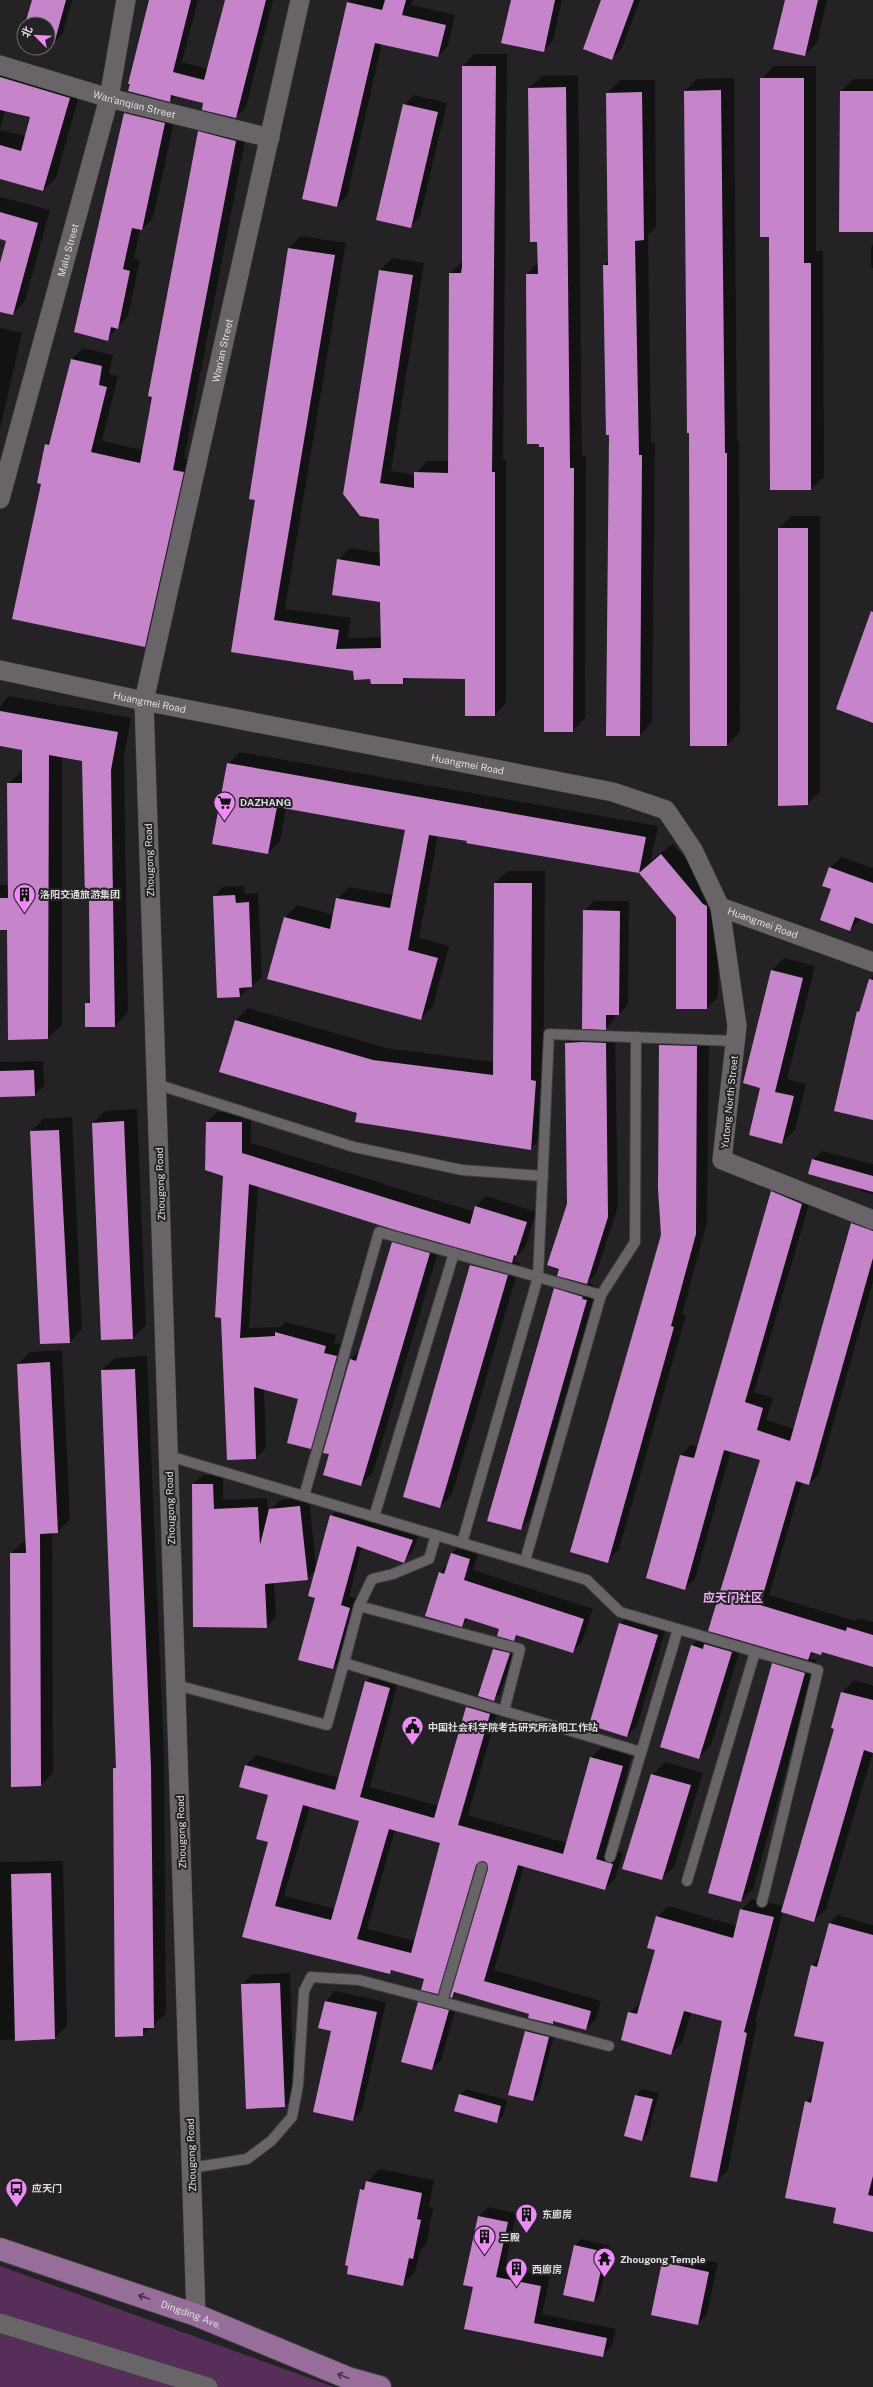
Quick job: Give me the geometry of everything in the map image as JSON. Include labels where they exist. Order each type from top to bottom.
[{"type":"main road","name":"Dingding Ave.","points":[[0,2248],[196,2315],[348,2378],[380,2387]]},
{"type":"street","name":"Malu Street","points":[[0,498],[109,98],[126,0]]},
{"type":"street","name":"Wan'an Street","points":[[144,701],[300,0]]},
{"type":"street","name":"Wan'anqian Street","points":[[0,66],[109,98],[270,138]]},
{"type":"street","name":"Huangmei Road","points":[[0,670],[144,701],[613,792],[666,810],[693,850],[720,907],[873,962]]},
{"type":"street","name":"Zhougong Road","points":[[144,701],[196,2315]]},
{"type":"street","name":"Yutong North Street","points":[[720,907],[737,1026],[722,1160],[873,1220]]},
{"type":"street","points":[[0,2323],[208,2387]]},
{"type":"lane","points":[[462,1543],[538,1277],[549,1034],[736,1041]]},
{"type":"lane","points":[[525,1561],[601,1295],[634,1242],[636,1037]]},
{"type":"lane","points":[[156,1084],[354,1147],[462,1170],[543,1176]]},
{"type":"lane","points":[[304,1496],[379,1232],[601,1295]]},
{"type":"lane","points":[[374,1517],[454,1254]]},
{"type":"lane","points":[[168,1456],[587,1580],[620,1612],[818,1670],[762,1902]]},
{"type":"lane","points":[[176,1685],[327,1725],[359,1606],[372,1579],[392,1574],[430,1559],[436,1535]]},
{"type":"lane","points":[[359,1606],[520,1649],[504,1711]]},
{"type":"lane","points":[[610,1857],[678,1629]]},
{"type":"lane","points":[[687,1881],[755,1652]]},
{"type":"lane","points":[[344,1663],[642,1752]]},
{"type":"lane","points":[[442,2002],[482,1867]]},
{"type":"lane","points":[[192,2168],[248,2159],[271,2141],[292,2117],[298,2085],[304,1991],[311,1977],[359,1980],[608,2046]]},
{"type":"shaded area","points":[[0,2266],[334,2387],[0,2387]]},
{"type":"building","points":[[32,0],[66,0],[56,37],[56,16],[27,16]]},
{"type":"building","points":[[149,0],[191,0],[173,72],[204,80],[225,0],[266,0],[236,118],[202,110],[203,103],[171,95],[170,102],[128,91],[130,84],[128,84]]},
{"type":"building","points":[[385,0],[406,0],[402,15],[446,25],[438,57],[375,43],[337,207],[302,199],[347,2],[382,10]]},
{"type":"building","points":[[511,0],[555,0],[544,52],[501,43]]},
{"type":"building","points":[[601,0],[634,0],[612,60],[583,49]]},
{"type":"building","points":[[785,0],[818,0],[805,56],[773,49]]},
{"type":"building","points":[[462,66],[496,66],[492,472],[495,472],[495,716],[465,716],[465,679],[403,678],[403,684],[371,684],[370,679],[354,680],[353,671],[231,652],[255,500],[249,499],[288,248],[335,255],[274,620],[339,630],[336,649],[381,648],[380,602],[332,595],[337,559],[380,566],[379,519],[360,516],[343,494],[379,270],[413,275],[380,483],[414,488],[414,472],[448,473],[449,273],[461,273],[462,267]]},
{"type":"building","points":[[0,77],[70,98],[43,191],[0,179],[0,145],[21,151],[30,117],[0,110]]},
{"type":"building","points":[[760,78],[804,78],[804,263],[811,263],[811,490],[770,490],[769,237],[760,237]]},
{"type":"building","points":[[566,87],[570,468],[574,468],[573,732],[544,732],[544,447],[539,447],[539,444],[527,444],[526,274],[538,274],[537,242],[530,242],[528,88]]},
{"type":"building","points":[[721,90],[725,453],[727,453],[727,746],[690,746],[689,433],[687,433],[684,91]]},
{"type":"building","points":[[840,91],[873,91],[873,232],[839,232]]},
{"type":"building","points":[[642,92],[644,240],[635,241],[639,455],[642,455],[640,736],[606,736],[609,435],[606,435],[603,265],[608,265],[606,93]]},
{"type":"building","points":[[403,104],[438,112],[411,228],[376,220]]},
{"type":"building","points":[[124,113],[165,123],[142,230],[132,228],[123,269],[130,271],[118,329],[111,327],[108,341],[74,332]]},
{"type":"building","points":[[198,131],[236,141],[173,470],[184,472],[145,647],[12,619],[41,484],[37,483],[45,444],[49,445],[71,359],[102,366],[99,385],[107,387],[91,452],[140,463],[152,397],[148,396]]},
{"type":"building","points":[[0,212],[38,223],[13,315],[0,312],[0,263],[6,241],[0,239]]},
{"type":"building","points":[[778,528],[808,528],[808,805],[778,806]]},
{"type":"building","points":[[871,611],[873,612],[873,723],[836,709]]},
{"type":"building","points":[[0,711],[118,732],[111,770],[115,1027],[85,1027],[85,1003],[90,1003],[89,898],[85,898],[82,761],[49,755],[48,1039],[8,1040],[7,930],[0,930],[0,898],[8,898],[7,783],[22,783],[22,750],[0,746]]},
{"type":"building","points":[[227,763],[646,837],[639,873],[466,843],[467,841],[429,835],[408,950],[438,958],[421,1020],[267,979],[284,917],[330,929],[336,898],[390,908],[405,830],[277,807],[268,854],[212,844]]},
{"type":"building","points":[[661,854],[703,904],[707,906],[707,1009],[676,1009],[676,917],[639,873]]},
{"type":"building","points":[[829,867],[873,883],[873,924],[855,917],[850,931],[820,920],[831,889],[822,886]]},
{"type":"building","points":[[494,883],[532,883],[531,1080],[536,1081],[531,1150],[355,1122],[357,1113],[219,1072],[235,1020],[373,1060],[493,1075]]},
{"type":"building","points":[[235,895],[236,903],[249,902],[252,987],[239,988],[240,997],[217,998],[213,896]]},
{"type":"building","points":[[583,910],[620,911],[619,1015],[606,1015],[606,1030],[582,1029]]},
{"type":"building","points":[[771,970],[803,978],[775,1092],[794,1096],[782,1144],[749,1135],[760,1088],[743,1083]]},
{"type":"building","points":[[869,979],[873,980],[873,1120],[834,1111],[857,1011],[859,1012]]},
{"type":"building","points":[[565,1043],[606,1043],[608,1217],[587,1284],[557,1276],[559,1269],[547,1265],[567,1204]]},
{"type":"building","points":[[659,1045],[697,1046],[696,1234],[671,1326],[674,1327],[608,1563],[570,1552],[661,1235],[658,1189]]},
{"type":"building","points":[[34,1070],[35,1096],[0,1097],[0,1071]]},
{"type":"building","points":[[124,1121],[133,1339],[101,1340],[92,1123]]},
{"type":"building","points":[[206,1122],[242,1122],[242,1153],[470,1224],[475,1206],[527,1222],[516,1256],[514,1255],[512,1263],[395,1230],[249,1184],[240,1338],[275,1336],[275,1332],[326,1346],[324,1353],[337,1356],[311,1449],[287,1443],[298,1399],[254,1387],[256,1459],[227,1460],[221,1318],[215,1317],[223,1176],[205,1170]]},
{"type":"building","points":[[59,1130],[70,1343],[40,1344],[30,1131]]},
{"type":"building","points":[[812,1159],[873,1176],[873,1192],[808,1174]]},
{"type":"building","points":[[771,1191],[802,1204],[745,1402],[763,1408],[757,1430],[790,1441],[851,1223],[873,1231],[873,1258],[809,1485],[796,1481],[760,1605],[846,1631],[847,1627],[873,1635],[873,1667],[822,1652],[821,1655],[811,1652],[808,1660],[708,1631],[760,1460],[724,1450],[685,1590],[646,1578],[680,1455],[694,1458]]},
{"type":"building","points":[[392,1242],[430,1253],[361,1486],[323,1475],[329,1454],[323,1453],[350,1359],[356,1361]]},
{"type":"building","points":[[470,1265],[508,1275],[440,1508],[403,1497]]},
{"type":"building","points":[[554,1288],[583,1297],[582,1299],[587,1300],[521,1530],[487,1521]]},
{"type":"building","points":[[50,1362],[58,1533],[40,1534],[41,1786],[11,1787],[10,1553],[26,1553],[17,1364]]},
{"type":"building","points":[[135,1369],[151,1768],[154,2028],[143,2028],[143,2036],[115,2037],[113,1768],[116,1768],[101,1370]]},
{"type":"building","points":[[192,1484],[213,1484],[214,1509],[258,1507],[260,1545],[269,1509],[300,1506],[308,1580],[265,1584],[267,1628],[193,1627]]},
{"type":"building","points":[[330,1515],[413,1540],[404,1563],[357,1546],[341,1605],[350,1608],[333,1669],[298,1660],[315,1598],[308,1596]]},
{"type":"building","points":[[451,1553],[470,1559],[464,1580],[584,1619],[573,1653],[516,1635],[514,1641],[497,1636],[499,1629],[465,1618],[462,1627],[425,1616],[439,1572],[444,1574]]},
{"type":"building","points":[[619,1623],[658,1635],[627,1737],[589,1725]]},
{"type":"building","points":[[704,1644],[732,1652],[699,1759],[660,1747],[691,1645],[703,1649]]},
{"type":"building","points":[[493,1649],[510,1653],[494,1701],[478,1696]]},
{"type":"building","points":[[772,1663],[805,1673],[741,1902],[708,1893]]},
{"type":"building","points":[[365,1681],[390,1688],[360,1797],[434,1818],[466,1707],[474,1709],[490,1714],[458,1825],[563,1854],[590,1757],[623,1766],[596,1859],[613,1864],[605,1890],[518,1865],[484,1981],[591,2011],[586,2030],[553,2021],[553,2024],[528,2018],[529,2014],[454,1992],[452,1998],[450,1997],[488,1869],[487,1863],[483,1861],[476,1865],[438,1994],[421,1990],[424,1979],[391,1970],[390,1974],[242,1937],[268,1842],[256,1839],[268,1795],[239,1787],[245,1765],[335,1790]],"holes":[[[303,1805],[359,1821],[331,1920],[275,1906]],[[389,1829],[440,1843],[411,1953],[357,1939]]]},
{"type":"building","points":[[841,1692],[873,1700],[873,1753],[864,1750],[814,1922],[781,1912],[834,1729],[831,1728]]},
{"type":"building","points":[[651,1774],[691,1785],[662,1880],[622,1869]]},
{"type":"building","points":[[51,1873],[55,2039],[15,2041],[11,1874]]},
{"type":"building","points":[[740,1909],[774,1917],[744,2032],[747,2033],[717,2182],[690,2177],[722,2021],[684,2011],[671,2055],[621,2040],[628,2012],[637,2014],[655,1950],[647,1948],[656,1916],[733,1938]]},
{"type":"building","points":[[829,1923],[873,1935],[873,2176],[868,2195],[873,2196],[873,2232],[833,2223],[836,2208],[785,2198],[805,2101],[811,2103],[824,2042],[794,2036],[811,1965],[817,1967]]},
{"type":"building","points":[[280,1983],[285,2107],[246,2109],[241,1984]]},
{"type":"building","points":[[325,2001],[377,2012],[353,2121],[313,2112],[331,2031],[318,2028]]},
{"type":"building","points":[[418,2002],[449,2010],[432,2070],[401,2062]]},
{"type":"building","points":[[525,2031],[549,2037],[533,2101],[508,2095]]},
{"type":"building","points":[[459,2094],[501,2106],[497,2123],[454,2111]]},
{"type":"building","points":[[635,2095],[653,2099],[642,2141],[624,2136]]},
{"type":"building","points":[[366,2181],[422,2193],[417,2219],[421,2220],[413,2259],[409,2258],[403,2286],[347,2274],[348,2266],[345,2265],[360,2189],[364,2190]]},
{"type":"building","points":[[478,2216],[508,2222],[496,2277],[541,2286],[534,2323],[607,2338],[603,2357],[464,2329],[473,2287],[463,2285]]},
{"type":"building","points":[[574,2245],[605,2252],[594,2302],[563,2295]]},
{"type":"building","points":[[662,2262],[709,2272],[698,2325],[651,2315]]},
{"type":"place","name":"DAZHANG","points":[[225,822]]},
{"type":"place","name":"洛阳交通旅游集团","points":[[24,914]]},
{"type":"place","name":"中国社会科学院考古研究所洛阳工作站","points":[[412,1746]]},
{"type":"place","name":"应天门","points":[[17,2208]]},
{"type":"place","name":"东廊房","points":[[527,2234]]},
{"type":"place","name":"三殿","points":[[485,2256]]},
{"type":"place","name":"Zhougong Temple","points":[[605,2278]]},
{"type":"place","name":"西廊房","points":[[517,2288]]},
{"type":"district","name":"应天门社区","points":[[733,1598]]}]
